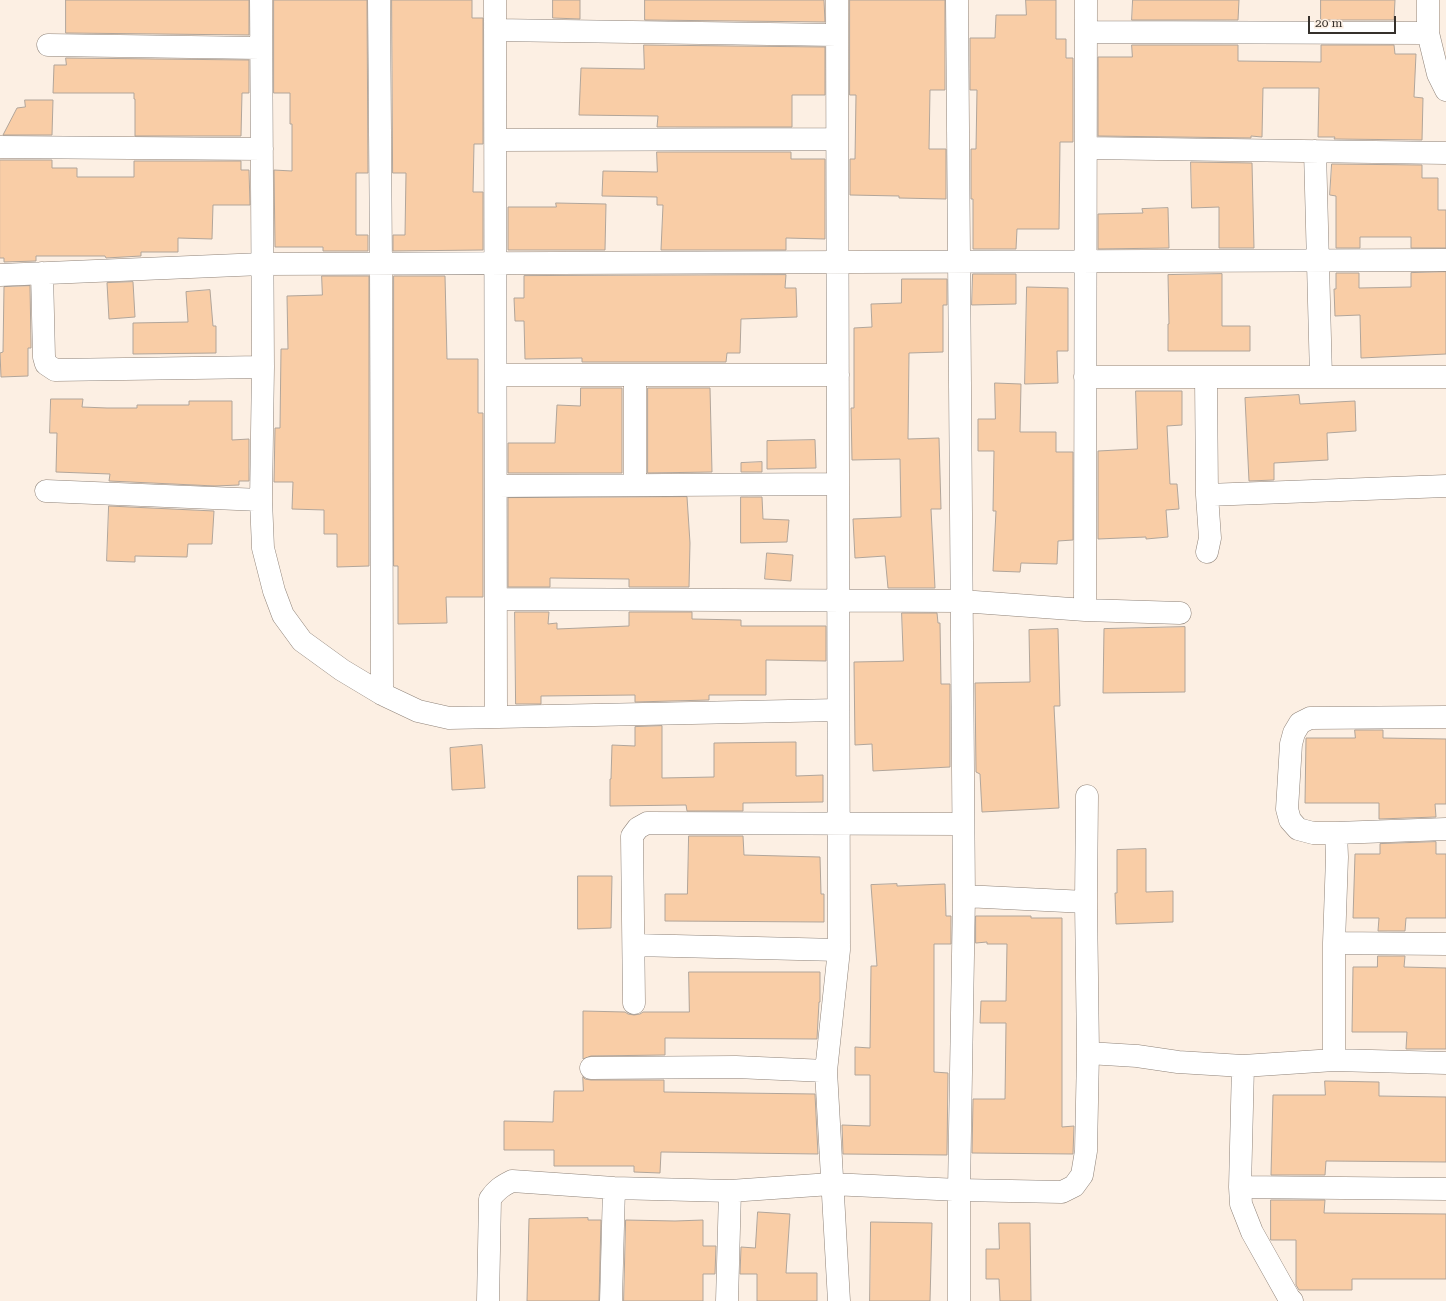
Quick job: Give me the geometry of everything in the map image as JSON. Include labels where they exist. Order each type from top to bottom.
[{"type":"street","points":[[261,0],[260,48],[263,367],[261,500],[263,548],[274,591],[283,615],[302,641],[342,670],[382,694],[418,711],[449,718],[838,710]]},
{"type":"street","points":[[379,0],[382,694]]},
{"type":"street","points":[[495,0],[496,717]]},
{"type":"street","points":[[837,0],[839,950],[826,1071],[831,1184],[839,1301]]},
{"type":"street","points":[[957,0],[962,824],[964,896],[959,1190],[960,1301]]},
{"type":"street","points":[[1085,610],[1086,0]]},
{"type":"street","points":[[1428,0],[1428,33],[1438,74],[1446,90]]},
{"type":"street","points":[[496,30],[837,35]]},
{"type":"street","points":[[1086,32],[1428,33]]},
{"type":"street","points":[[48,45],[260,48]]},
{"type":"street","points":[[496,140],[837,139]]},
{"type":"street","points":[[0,147],[262,149]]},
{"type":"street","points":[[1086,148],[1446,153]]},
{"type":"street","points":[[1315,151],[1321,377]]},
{"type":"street","points":[[0,275],[262,264],[1446,260]]},
{"type":"street","points":[[42,273],[44,357],[46,364],[55,370],[263,367]]},
{"type":"street","points":[[496,375],[838,375]]},
{"type":"street","points":[[635,375],[635,485]]},
{"type":"street","points":[[1085,377],[1446,378]]},
{"type":"street","points":[[1206,377],[1207,495],[1210,538],[1207,552]]},
{"type":"street","points":[[496,486],[838,484]]},
{"type":"street","points":[[1207,495],[1446,486]]},
{"type":"street","points":[[46,491],[261,500]]},
{"type":"street","points":[[496,599],[961,601],[1085,610],[1180,613]]},
{"type":"street","points":[[1446,718],[1310,718],[1300,723],[1294,733],[1291,744],[1287,809],[1290,820],[1298,829],[1312,833],[1446,830]]},
{"type":"street","points":[[488,1301],[490,1199],[495,1191],[503,1185],[512,1182],[614,1188],[730,1191],[831,1184],[959,1190],[1062,1192],[1074,1186],[1082,1175],[1086,1151],[1088,1053],[1086,902],[1087,796]]},
{"type":"street","points":[[634,1003],[632,836],[638,828],[647,823],[962,824]]},
{"type":"street","points":[[1334,1060],[1334,943],[1337,857],[1336,833]]},
{"type":"street","points":[[964,896],[1086,902]]},
{"type":"street","points":[[1334,943],[1446,944]]},
{"type":"street","points":[[634,945],[839,950]]},
{"type":"street","points":[[1088,1053],[1137,1056],[1178,1062],[1243,1066],[1334,1060],[1446,1063]]},
{"type":"street","points":[[1243,1066],[1240,1187],[1241,1204],[1252,1232],[1292,1301]]},
{"type":"street","points":[[591,1068],[736,1067],[826,1071]]},
{"type":"street","points":[[1240,1187],[1446,1189]]},
{"type":"street","points":[[611,1301],[614,1188]]},
{"type":"street","points":[[727,1301],[730,1191]]},
{"type":"building","points":[[66,0],[249,0],[249,35],[66,33]]},
{"type":"building","points":[[274,0],[367,0],[368,173],[356,173],[356,235],[368,235],[368,251],[323,251],[323,247],[275,247],[274,170],[292,171],[292,124],[290,124],[290,93],[274,93]]},
{"type":"building","points":[[392,0],[472,0],[472,18],[483,18],[483,144],[474,144],[473,192],[483,192],[483,250],[393,251],[393,235],[405,235],[406,173],[393,173]]},
{"type":"building","points":[[553,0],[580,0],[580,19],[553,18]]},
{"type":"building","points":[[645,0],[824,0],[825,22],[645,20]]},
{"type":"building","points":[[850,0],[945,0],[945,90],[930,90],[929,149],[946,149],[946,199],[850,195],[850,159],[855,159],[856,95],[850,95]]},
{"type":"building","points":[[1026,0],[1056,0],[1056,39],[1066,39],[1066,58],[1073,58],[1073,142],[1060,142],[1059,229],[1017,229],[1016,249],[973,249],[971,149],[976,149],[977,90],[970,90],[970,38],[995,38],[996,15],[1026,15]]},
{"type":"building","points":[[1133,0],[1239,0],[1238,20],[1132,20]]},
{"type":"building","points":[[1321,0],[1395,0],[1394,20],[1321,20]]},
{"type":"building","points":[[644,45],[825,47],[825,95],[792,95],[792,127],[657,127],[658,116],[579,115],[581,68],[644,69]]},
{"type":"building","points":[[1132,45],[1238,45],[1238,61],[1321,62],[1321,45],[1394,45],[1395,54],[1416,54],[1414,97],[1423,98],[1422,140],[1334,139],[1335,137],[1318,137],[1319,88],[1263,88],[1262,137],[1098,136],[1098,57],[1132,57]]},
{"type":"building","points":[[66,58],[249,60],[249,93],[242,93],[241,136],[135,136],[134,93],[53,93],[54,65],[66,65]]},
{"type":"building","points":[[25,100],[53,100],[52,135],[3,135],[17,108],[25,107]]},
{"type":"building","points":[[657,152],[791,152],[791,159],[825,159],[825,239],[786,238],[786,250],[661,250],[663,205],[657,205],[657,197],[602,196],[603,171],[657,172]]},
{"type":"building","points":[[0,160],[52,160],[52,168],[77,168],[77,177],[134,177],[134,161],[241,161],[241,170],[249,170],[250,205],[213,205],[212,239],[178,238],[178,252],[141,252],[141,256],[106,258],[105,256],[36,256],[36,261],[4,262],[4,258],[0,258]]},
{"type":"building","points":[[1191,162],[1252,163],[1254,248],[1219,248],[1219,207],[1192,208]]},
{"type":"building","points":[[1332,164],[1422,165],[1422,178],[1438,178],[1438,210],[1446,210],[1446,248],[1411,248],[1411,237],[1360,237],[1360,248],[1336,248],[1336,196],[1330,195]]},
{"type":"building","points":[[556,203],[606,204],[605,250],[508,250],[508,207],[556,207]]},
{"type":"building","points":[[1168,208],[1169,248],[1098,249],[1098,214],[1143,213],[1142,209]]},
{"type":"building","points":[[1446,272],[1446,354],[1361,358],[1360,315],[1335,316],[1334,289],[1336,289],[1336,273],[1359,273],[1359,288],[1411,287],[1411,273]]},
{"type":"building","points":[[973,274],[1016,274],[1016,304],[972,305]]},
{"type":"building","points":[[1222,274],[1222,326],[1250,326],[1250,351],[1168,351],[1168,275]]},
{"type":"building","points":[[786,275],[785,288],[796,288],[797,317],[741,319],[740,353],[727,353],[726,362],[582,362],[582,358],[525,359],[524,321],[515,321],[514,298],[524,298],[524,276]]},
{"type":"building","points":[[322,276],[369,276],[369,566],[337,567],[337,534],[324,534],[324,510],[292,509],[293,482],[274,482],[275,428],[280,428],[281,349],[288,349],[287,296],[322,295]]},
{"type":"building","points":[[394,276],[445,276],[447,359],[478,359],[478,413],[483,413],[483,597],[446,597],[447,623],[398,624],[398,566],[394,566]]},
{"type":"building","points":[[902,279],[947,279],[947,305],[943,305],[943,352],[909,353],[908,439],[939,438],[941,509],[931,509],[935,588],[888,588],[885,556],[855,558],[853,519],[901,517],[900,459],[852,460],[851,408],[854,408],[854,328],[872,327],[871,304],[901,303]]},
{"type":"building","points":[[133,282],[135,317],[109,319],[107,283]]},
{"type":"building","points":[[30,286],[31,348],[28,348],[28,376],[1,377],[0,353],[3,352],[4,287]]},
{"type":"building","points":[[1027,287],[1068,288],[1068,351],[1057,351],[1058,383],[1025,384]]},
{"type":"building","points":[[210,290],[213,326],[216,326],[216,353],[133,354],[133,323],[188,322],[186,292]]},
{"type":"building","points":[[995,383],[1021,384],[1020,432],[1056,432],[1056,452],[1073,452],[1073,540],[1058,541],[1057,564],[1021,563],[1020,572],[993,571],[996,511],[993,511],[994,451],[978,451],[978,419],[995,419]]},
{"type":"building","points":[[581,388],[622,388],[622,473],[508,473],[508,443],[555,443],[557,405],[580,406]]},
{"type":"building","points":[[648,388],[710,388],[712,472],[648,473]]},
{"type":"building","points":[[1136,391],[1182,391],[1182,425],[1167,426],[1170,484],[1177,484],[1179,509],[1166,510],[1168,537],[1146,539],[1146,537],[1098,539],[1098,451],[1137,449]]},
{"type":"building","points":[[1299,395],[1300,404],[1355,401],[1356,431],[1327,433],[1328,460],[1274,463],[1274,480],[1249,481],[1245,398]]},
{"type":"building","points":[[51,399],[83,399],[82,407],[107,408],[137,408],[137,405],[189,405],[189,401],[232,401],[232,440],[249,439],[249,481],[239,481],[239,485],[215,486],[109,481],[110,474],[56,472],[57,433],[50,433]]},
{"type":"building","points":[[815,440],[816,468],[767,469],[767,441]]},
{"type":"building","points":[[762,462],[762,472],[741,472],[741,463]]},
{"type":"building","points":[[687,497],[690,543],[689,587],[629,587],[629,579],[550,578],[550,587],[508,587],[508,498]]},
{"type":"building","points":[[741,497],[762,497],[763,519],[789,520],[787,542],[741,543]]},
{"type":"building","points":[[109,506],[214,511],[212,544],[188,544],[187,557],[135,556],[135,562],[107,561]]},
{"type":"building","points":[[767,553],[793,555],[791,581],[765,579]]},
{"type":"building","points":[[515,612],[549,612],[548,624],[557,623],[557,629],[629,626],[629,612],[692,612],[692,619],[741,620],[741,626],[826,626],[826,661],[766,660],[766,695],[709,695],[709,700],[635,702],[635,695],[541,696],[541,704],[516,704]]},
{"type":"building","points":[[902,613],[937,613],[938,623],[940,623],[941,684],[950,684],[950,767],[873,771],[872,744],[855,745],[854,662],[903,661]]},
{"type":"building","points":[[1185,627],[1185,692],[1103,693],[1104,629]]},
{"type":"building","points":[[1058,629],[1060,706],[1054,706],[1059,808],[982,812],[980,774],[976,772],[975,683],[1030,682],[1029,630]]},
{"type":"building","points":[[662,726],[662,778],[714,777],[714,743],[796,742],[796,776],[823,775],[823,802],[743,803],[743,811],[687,811],[686,805],[610,806],[612,745],[635,746],[635,727]]},
{"type":"building","points":[[1355,730],[1383,730],[1383,738],[1446,739],[1446,804],[1435,804],[1436,817],[1379,819],[1379,803],[1305,803],[1306,738],[1355,738]]},
{"type":"building","points":[[482,745],[485,788],[452,790],[450,748]]},
{"type":"building","points":[[689,836],[743,836],[744,855],[820,857],[821,894],[824,894],[824,922],[665,921],[665,894],[687,894]]},
{"type":"building","points":[[1436,842],[1436,854],[1446,854],[1446,918],[1406,918],[1405,931],[1378,931],[1379,918],[1353,918],[1355,854],[1380,854],[1380,844]]},
{"type":"building","points":[[1146,849],[1146,892],[1173,891],[1173,922],[1116,924],[1115,893],[1117,893],[1117,850]]},
{"type":"building","points":[[578,876],[612,876],[611,928],[578,929]]},
{"type":"building","points":[[897,884],[897,886],[945,884],[946,916],[951,916],[951,944],[934,944],[934,1072],[948,1073],[947,1155],[843,1154],[842,1125],[870,1126],[870,1075],[855,1075],[855,1047],[870,1048],[871,966],[877,966],[871,885]]},
{"type":"building","points":[[976,916],[1031,916],[1031,918],[1062,918],[1062,1127],[1074,1126],[1073,1154],[972,1153],[973,1099],[1005,1099],[1006,1023],[980,1023],[981,1001],[1006,1001],[1007,944],[987,944],[987,942],[976,943]]},
{"type":"building","points":[[1378,956],[1405,956],[1404,967],[1446,968],[1446,1049],[1406,1049],[1407,1032],[1352,1032],[1353,967],[1377,967]]},
{"type":"building","points":[[689,972],[820,972],[820,1002],[817,1039],[665,1038],[665,1055],[591,1056],[583,1059],[583,1011],[625,1012],[634,1015],[643,1012],[689,1012]]},
{"type":"building","points":[[583,1077],[591,1080],[664,1080],[664,1092],[815,1094],[818,1154],[661,1152],[660,1173],[634,1172],[634,1166],[554,1166],[554,1150],[504,1150],[504,1121],[553,1122],[554,1091],[583,1091]]},
{"type":"building","points":[[1325,1081],[1379,1082],[1379,1096],[1446,1097],[1446,1162],[1326,1161],[1325,1175],[1271,1175],[1273,1095],[1325,1095]]},
{"type":"building","points":[[1271,1200],[1325,1200],[1324,1213],[1446,1214],[1446,1279],[1352,1279],[1352,1290],[1299,1290],[1296,1285],[1296,1240],[1271,1240]]},
{"type":"building","points":[[758,1212],[790,1214],[786,1273],[817,1273],[817,1301],[757,1301],[757,1274],[740,1274],[741,1247],[755,1248]]},
{"type":"building","points":[[588,1218],[588,1220],[601,1220],[599,1301],[527,1301],[529,1219]]},
{"type":"building","points":[[626,1220],[703,1220],[703,1246],[716,1246],[715,1274],[703,1274],[703,1301],[624,1301]]},
{"type":"building","points":[[871,1222],[932,1223],[930,1301],[870,1301]]},
{"type":"building","points":[[999,1223],[1030,1223],[1031,1301],[1000,1301],[999,1279],[986,1279],[986,1249],[999,1249]]}]
